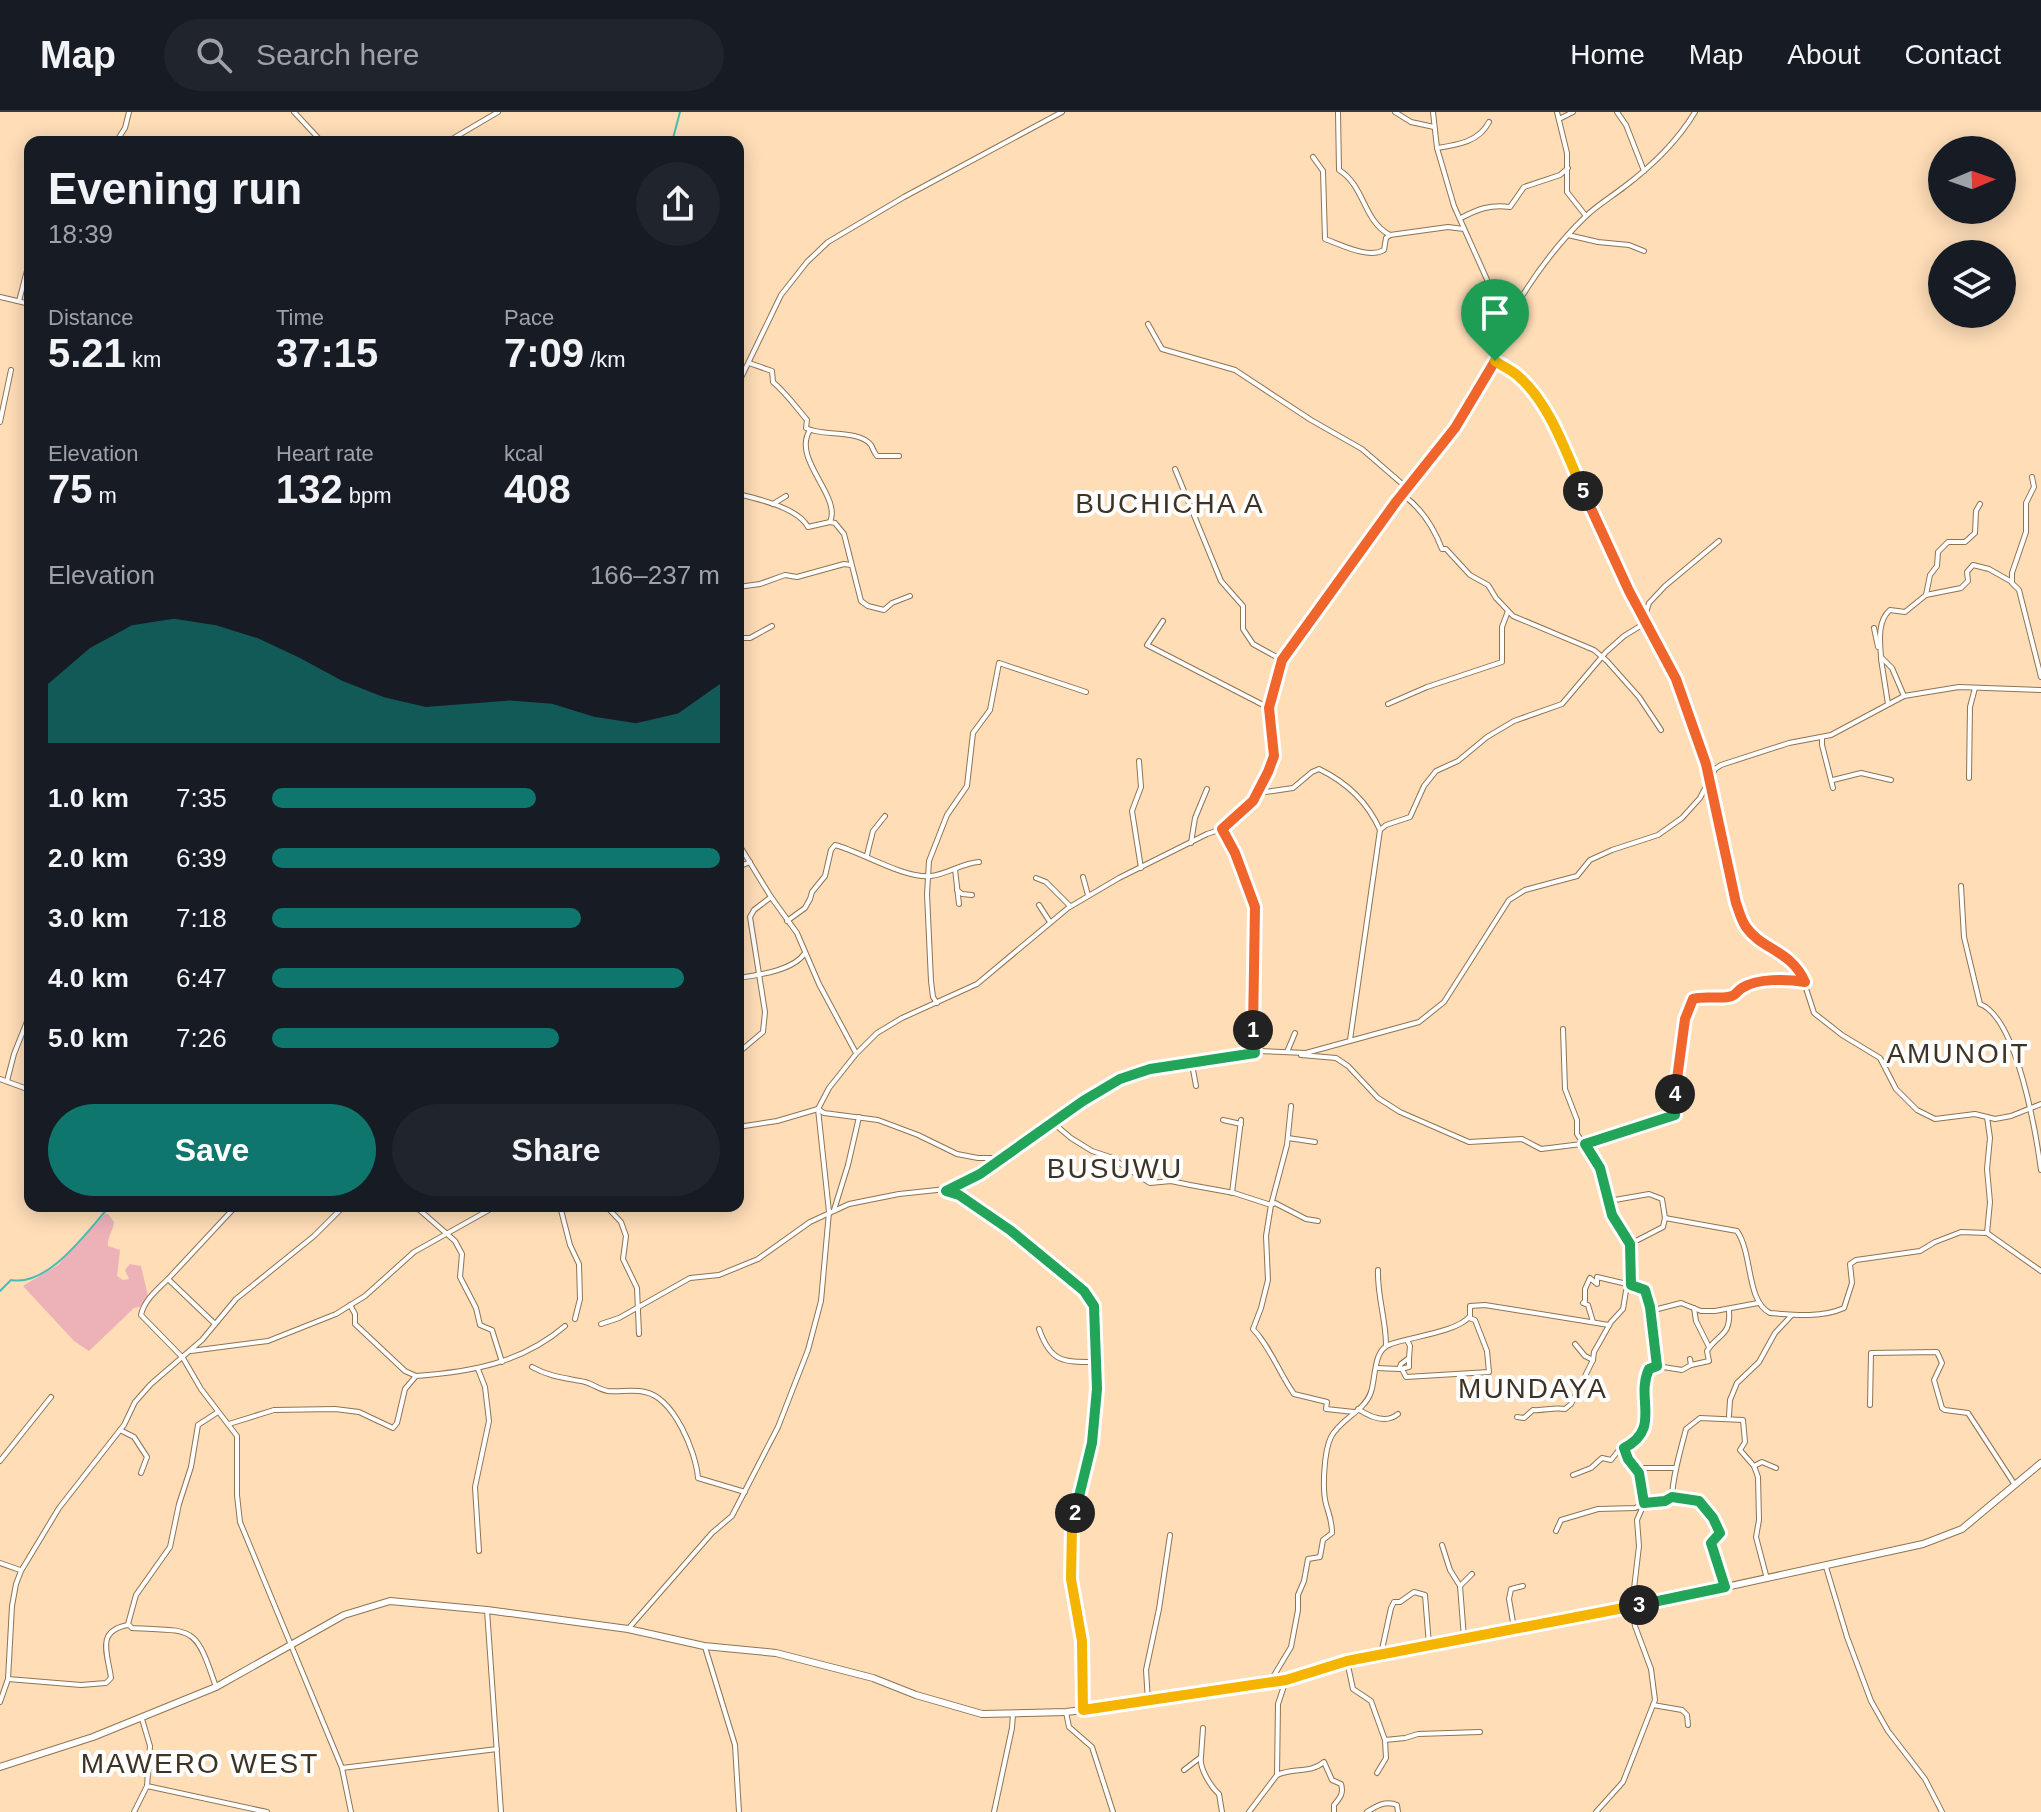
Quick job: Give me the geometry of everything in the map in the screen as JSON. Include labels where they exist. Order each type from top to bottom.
[{"type":"main road","points":[[0,1767],[142,1719],[216,1687],[344,1615],[377,1603],[402,1602],[487,1610],[628,1629],[704,1646],[776,1653],[873,1678],[916,1695],[982,1714],[1066,1712],[1286,1680],[1347,1661],[1767,1579],[1923,1544],[1953,1534],[2041,1463]]},
{"type":"street","points":[[120,136],[129,112]]},
{"type":"street","points":[[294,112],[316,136]]},
{"type":"street","points":[[457,136],[496,112]]},
{"type":"street","points":[[744,373],[781,295],[807,262],[828,242],[904,197],[1062,112]]},
{"type":"street","points":[[1338,112],[1339,170],[1350,177],[1379,229],[1390,235]]},
{"type":"street","points":[[1395,112],[1411,122],[1434,127]]},
{"type":"street","points":[[1433,112],[1437,148],[1454,206],[1505,325]]},
{"type":"street","points":[[1557,112],[1568,168],[1567,192],[1586,216]]},
{"type":"street","points":[[1559,119],[1573,112]]},
{"type":"street","points":[[1617,112],[1626,125],[1644,171]]},
{"type":"street","points":[[832,1211],[818,1109],[829,1088],[877,1033],[987,978],[1070,906],[1222,829],[1259,793],[1274,756],[1269,708],[1282,660],[1407,488],[1455,428],[1495,361],[1505,325],[1525,290],[1586,216],[1644,171],[1685,130],[1695,112]]},
{"type":"street","points":[[1437,148],[1470,141],[1483,132],[1489,122]]},
{"type":"street","points":[[1313,157],[1323,171],[1325,239],[1358,251],[1378,253],[1384,250],[1386,238],[1390,235],[1448,227],[1464,229]]},
{"type":"street","points":[[1461,218],[1485,207],[1510,207],[1524,187],[1560,175],[1568,168]]},
{"type":"street","points":[[1568,235],[1629,245],[1644,251]]},
{"type":"street","points":[[19,301],[24,282]]},
{"type":"street","points":[[0,297],[24,302]]},
{"type":"street","points":[[1148,324],[1162,349],[1235,370],[1362,449],[1407,488]]},
{"type":"street","points":[[1495,361],[1524,382],[1554,427],[1629,591],[1676,679],[1710,781],[1743,923],[1755,937],[1787,957],[1805,982],[1814,1013],[1842,1035],[1880,1058],[1896,1089],[1917,1110],[1935,1119],[1975,1114],[2011,1116],[2041,1104]]},
{"type":"street","points":[[749,363],[772,371],[773,382],[807,420],[806,428],[859,438],[870,443],[877,456],[899,456]]},
{"type":"street","points":[[0,422],[3,395],[11,370]]},
{"type":"street","points":[[810,430],[805,446],[833,515],[830,522]]},
{"type":"street","points":[[1175,469],[1221,581],[1243,606],[1243,629],[1253,644],[1282,660]]},
{"type":"street","points":[[2012,583],[2012,573],[2026,532],[2026,503],[2034,487],[2032,477]]},
{"type":"street","points":[[1403,494],[1416,503],[1437,535],[1442,549],[1446,549],[1470,575],[1488,585],[1513,616],[1594,650],[1639,697],[1661,730]]},
{"type":"street","points":[[744,496],[798,514],[808,527],[835,523],[844,534],[859,596],[868,606],[884,610],[910,596]]},
{"type":"street","points":[[773,504],[786,496]]},
{"type":"street","points":[[1904,696],[1892,668],[1881,657],[1880,637],[1884,615],[1890,610],[1911,610],[1926,595],[1930,575],[1937,566],[1938,552],[1948,542],[1965,542],[1975,533],[1976,511],[1980,504]]},
{"type":"street","points":[[1380,830],[1410,817],[1424,786],[1436,771],[1458,761],[1487,737],[1514,721],[1562,704],[1602,657],[1624,636],[1642,625],[1649,603],[1665,586],[1719,541]]},
{"type":"street","points":[[744,586],[785,575],[797,577],[844,564],[853,566]]},
{"type":"street","points":[[1926,595],[1961,588],[1968,581],[1967,572],[1973,565],[1989,569],[2012,583],[2019,590],[2041,677]]},
{"type":"street","points":[[1388,704],[1427,687],[1502,662],[1502,627],[1508,611]]},
{"type":"street","points":[[1163,621],[1147,645],[1269,708]]},
{"type":"street","points":[[744,638],[772,626]]},
{"type":"street","points":[[1874,628],[1888,704]]},
{"type":"street","points":[[937,1003],[931,981],[927,877],[935,842],[947,815],[967,786],[973,733],[990,710],[999,663],[1086,692]]},
{"type":"street","points":[[1295,1054],[1419,1022],[1444,1002],[1509,900],[1525,890],[1577,876],[1590,860],[1658,835],[1682,818],[1710,781],[1715,769],[1735,759],[1831,735],[1904,696],[1959,687],[2041,690]]},
{"type":"street","points":[[1969,778],[1970,707],[1975,688]]},
{"type":"street","points":[[1823,736],[1822,745],[1833,788]]},
{"type":"street","points":[[1139,761],[1141,787],[1132,811],[1141,868]]},
{"type":"street","points":[[1259,793],[1293,788],[1319,769],[1339,780],[1363,802],[1372,812],[1380,830],[1350,1040]]},
{"type":"street","points":[[1833,780],[1861,773],[1891,780]]},
{"type":"street","points":[[1191,843],[1195,818],[1207,789]]},
{"type":"street","points":[[867,855],[873,831],[885,816]]},
{"type":"street","points":[[1222,829],[1235,853],[1255,907],[1252,998],[1255,1053]]},
{"type":"street","points":[[787,921],[805,908],[812,892],[825,876],[835,845],[927,877],[970,862],[979,862]]},
{"type":"street","points":[[744,852],[797,933],[819,984],[856,1054]]},
{"type":"street","points":[[744,864],[750,862]]},
{"type":"street","points":[[955,869],[959,904]]},
{"type":"street","points":[[1083,877],[1088,895]]},
{"type":"street","points":[[1036,878],[1046,882],[1070,906]]},
{"type":"street","points":[[1961,886],[1964,937],[1980,1004],[1990,1008],[2013,1050],[2032,1108],[2041,1170]]},
{"type":"street","points":[[957,890],[972,895]]},
{"type":"street","points":[[744,1048],[763,1032],[765,1012],[750,917],[771,897]]},
{"type":"street","points":[[1039,905],[1050,922]]},
{"type":"street","points":[[744,977],[801,960],[806,952]]},
{"type":"street","points":[[946,1191],[980,1174],[1052,1122],[1120,1079],[1150,1069],[1255,1053],[1287,1052],[1336,1058],[1348,1066],[1378,1098],[1400,1112],[1469,1142],[1522,1139],[1541,1149],[1585,1144],[1675,1115],[1672,1105],[1679,1078],[1682,1035],[1688,1007],[1693,999],[1732,996],[1741,988],[1761,981],[1791,979],[1805,982]]},
{"type":"street","points":[[7,1081],[24,1029]]},
{"type":"street","points":[[1517,1417],[1524,1418],[1533,1410],[1541,1411],[1547,1407],[1565,1409],[1573,1399],[1609,1325],[1623,1309],[1625,1294],[1631,1285],[1630,1244],[1612,1215],[1600,1168],[1577,1134],[1577,1120],[1565,1089],[1563,1029]]},
{"type":"street","points":[[1287,1052],[1295,1033]]},
{"type":"street","points":[[1192,1064],[1196,1086]]},
{"type":"street","points":[[0,1079],[24,1088]]},
{"type":"street","points":[[1291,1106],[1288,1138],[1266,1236],[1268,1280],[1253,1329],[1266,1343],[1294,1394],[1327,1402],[1326,1409],[1356,1410],[1391,1420],[1398,1414]]},
{"type":"street","points":[[818,1109],[824,1113],[878,1120],[957,1154],[1003,1158]]},
{"type":"street","points":[[744,1126],[818,1109]]},
{"type":"street","points":[[628,1629],[712,1533],[732,1516],[778,1427],[811,1340],[821,1301],[832,1211],[848,1165],[859,1117]]},
{"type":"street","points":[[1987,1117],[1990,1138],[1987,1233]]},
{"type":"street","points":[[1223,1120],[1241,1122],[1232,1193]]},
{"type":"street","points":[[1052,1122],[1071,1138],[1092,1151],[1110,1157],[1150,1183],[1171,1181],[1232,1193],[1271,1205],[1275,1203],[1306,1219],[1318,1221]]},
{"type":"street","points":[[1288,1138],[1315,1142]]},
{"type":"street","points":[[601,1324],[619,1318],[690,1278],[719,1275],[758,1259],[810,1222],[849,1204],[884,1196],[946,1191],[959,1195],[1010,1230],[1090,1298],[1095,1309],[1097,1362],[1092,1443],[1072,1527],[1071,1551],[1072,1596],[1082,1641],[1083,1710]]},
{"type":"street","points":[[1609,1201],[1645,1195],[1662,1199],[1665,1218],[1661,1229],[1630,1244]]},
{"type":"street","points":[[230,1212],[154,1292],[141,1315],[183,1358],[238,1440],[240,1522],[342,1768],[351,1812]]},
{"type":"street","points":[[0,1702],[8,1679],[12,1606],[21,1571],[59,1508],[120,1430],[135,1402],[151,1384],[183,1358],[236,1299],[305,1244],[338,1212]]},
{"type":"street","points":[[421,1212],[455,1241],[462,1254],[460,1277],[476,1308],[480,1325],[492,1330],[502,1362]]},
{"type":"street","points":[[189,1351],[268,1341],[308,1326],[350,1305],[378,1286],[414,1252],[486,1212]]},
{"type":"street","points":[[562,1212],[570,1245],[579,1264],[580,1299],[575,1319]]},
{"type":"street","points":[[612,1212],[621,1222],[626,1236],[623,1259],[637,1288],[639,1334]]},
{"type":"street","points":[[1665,1218],[1737,1231],[1747,1255],[1758,1303],[1770,1313],[1824,1314],[1844,1308],[1851,1288],[1850,1264],[1856,1260],[1920,1251],[1961,1232],[1987,1233],[2041,1271]]},
{"type":"street","points":[[1270,1682],[1291,1647],[1298,1595],[1308,1559],[1320,1557],[1323,1540],[1332,1533],[1333,1518],[1326,1506],[1324,1484],[1330,1438],[1370,1395],[1379,1354],[1386,1345],[1386,1330],[1378,1298],[1378,1270]]},
{"type":"street","points":[[1593,1322],[1588,1305],[1583,1303],[1590,1278],[1597,1284],[1597,1277],[1645,1290],[1657,1366]]},
{"type":"street","points":[[168,1279],[215,1324]]},
{"type":"street","points":[[1650,1307],[1657,1310],[1681,1303],[1706,1311],[1729,1310],[1758,1303]]},
{"type":"street","points":[[350,1305],[355,1314],[355,1324],[405,1371],[416,1376],[478,1369],[502,1362],[545,1343],[565,1326]]},
{"type":"street","points":[[1386,1345],[1463,1323],[1469,1318],[1470,1306],[1485,1305],[1551,1314],[1578,1322],[1609,1325]]},
{"type":"street","points":[[1694,1308],[1696,1321],[1709,1347]]},
{"type":"street","points":[[1573,1475],[1591,1468],[1602,1458],[1611,1460],[1619,1450],[1637,1440],[1645,1425],[1645,1380],[1649,1369],[1657,1366],[1682,1370],[1690,1362],[1709,1361],[1707,1351],[1725,1335],[1729,1310]]},
{"type":"street","points":[[1729,1418],[1730,1400],[1737,1383],[1759,1362],[1775,1333],[1793,1314]]},
{"type":"street","points":[[1407,1340],[1409,1358],[1401,1364],[1406,1377],[1489,1372],[1487,1351],[1475,1320],[1469,1318]]},
{"type":"street","points":[[1039,1329],[1045,1347],[1054,1356],[1070,1362],[1097,1362]]},
{"type":"street","points":[[1575,1344],[1593,1360]]},
{"type":"street","points":[[1870,1405],[1871,1353],[1937,1352],[1942,1363],[1934,1384],[1942,1408],[1968,1413],[2015,1485]]},
{"type":"street","points":[[532,1367],[550,1377],[586,1383],[605,1391],[643,1391],[651,1394],[675,1413],[698,1478],[746,1492]]},
{"type":"street","points":[[1377,1368],[1401,1369]]},
{"type":"street","points":[[478,1369],[485,1387],[489,1421],[475,1487],[479,1551]]},
{"type":"street","points":[[229,1424],[274,1410],[335,1409],[359,1412],[393,1428],[407,1385],[405,1371]]},
{"type":"street","points":[[407,1385],[416,1376]]},
{"type":"street","points":[[0,1461],[51,1397]]},
{"type":"street","points":[[128,1624],[136,1595],[170,1547],[191,1467],[198,1425],[218,1412]]},
{"type":"street","points":[[1672,1497],[1686,1429],[1694,1420],[1706,1417],[1743,1420],[1745,1442],[1740,1450],[1754,1466],[1758,1477],[1759,1520],[1756,1537],[1767,1579]]},
{"type":"street","points":[[120,1430],[134,1437],[147,1457],[141,1473]]},
{"type":"street","points":[[1596,1812],[1623,1782],[1653,1705],[1651,1669],[1635,1626],[1632,1606],[1639,1546],[1637,1520],[1644,1503],[1636,1468],[1624,1448]]},
{"type":"street","points":[[1754,1466],[1762,1462],[1776,1468]]},
{"type":"street","points":[[1636,1468],[1676,1468]]},
{"type":"street","points":[[1556,1531],[1561,1520],[1598,1509],[1635,1508],[1672,1497],[1699,1501],[1720,1533],[1711,1543],[1725,1587]]},
{"type":"street","points":[[1148,1702],[1146,1670],[1170,1535]]},
{"type":"street","points":[[1442,1545],[1450,1570],[1460,1586],[1464,1638]]},
{"type":"street","points":[[0,1563],[21,1571]]},
{"type":"street","points":[[1826,1567],[1871,1701],[1888,1731],[1925,1779],[1942,1812]]},
{"type":"street","points":[[1460,1586],[1472,1574]]},
{"type":"street","points":[[1514,1628],[1509,1596],[1511,1589],[1523,1586]]},
{"type":"street","points":[[1381,1654],[1394,1602],[1400,1602],[1414,1592],[1425,1595],[1429,1645]]},
{"type":"street","points":[[487,1610],[501,1812]]},
{"type":"street","points":[[8,1679],[81,1685],[106,1683],[111,1678],[106,1654],[110,1631],[128,1624]]},
{"type":"street","points":[[128,1624],[132,1628],[167,1629],[198,1640],[216,1687]]},
{"type":"street","points":[[704,1646],[735,1745],[739,1812]]},
{"type":"street","points":[[1347,1661],[1353,1689],[1371,1701],[1385,1740],[1386,1758],[1377,1773]]},
{"type":"street","points":[[1277,1775],[1278,1704],[1286,1680]]},
{"type":"street","points":[[1653,1705],[1682,1710],[1687,1715],[1688,1725]]},
{"type":"street","points":[[1066,1712],[1069,1727],[1092,1747],[1113,1812]]},
{"type":"street","points":[[994,1812],[1013,1714]]},
{"type":"street","points":[[134,1812],[147,1786],[150,1772],[150,1746],[142,1719]]},
{"type":"street","points":[[1203,1728],[1199,1763],[1212,1788],[1219,1794],[1222,1812]]},
{"type":"street","points":[[1385,1740],[1418,1734],[1480,1732]]},
{"type":"street","points":[[342,1768],[497,1749]]},
{"type":"street","points":[[1184,1770],[1201,1757]]},
{"type":"street","points":[[1249,1812],[1277,1775],[1287,1770],[1312,1771],[1324,1762],[1332,1780],[1341,1784],[1342,1788],[1334,1812]]},
{"type":"street","points":[[147,1786],[267,1812]]},
{"type":"street","points":[[1367,1812],[1381,1804],[1392,1803],[1397,1806],[1398,1812]]},
{"type":"shaded area","points":[[105,1214],[114,1222],[108,1246],[120,1250],[117,1276],[123,1280],[129,1279],[125,1270],[130,1264],[141,1266],[148,1296],[140,1307],[134,1308],[89,1351],[74,1341],[23,1286],[58,1265]]},
{"type":"waterway","points":[[674,136],[680,112]]},
{"type":"waterway","points":[[0,1291],[11,1280],[25,1280],[53,1266],[105,1212]]},
{"type":"district","name":"BUCHICHA A","points":[[1170,503]]},
{"type":"district","name":"AMUNOIT","points":[[1958,1053]]},
{"type":"district","name":"BUSUWU","points":[[1115,1168]]},
{"type":"district","name":"MUNDAYA","points":[[1533,1388]]},
{"type":"district","name":"MAWERO WEST","points":[[200,1763]]},
{"type":"route","points":[[1495,361],[1524,382],[1554,427],[1629,591],[1676,679],[1706,764],[1743,923],[1755,937],[1787,957],[1805,982],[1791,979],[1761,981],[1741,988],[1732,996],[1693,999],[1688,1007],[1682,1035],[1679,1078],[1672,1105],[1675,1115],[1585,1144],[1606,1182],[1610,1211],[1630,1244],[1631,1285],[1645,1290],[1653,1329],[1657,1366],[1647,1371],[1645,1380],[1645,1425],[1637,1440],[1624,1448],[1625,1452],[1639,1473],[1644,1503],[1669,1501],[1672,1497],[1699,1501],[1713,1518],[1720,1533],[1711,1543],[1725,1587],[1347,1661],[1286,1680],[1083,1710],[1082,1641],[1072,1596],[1071,1551],[1072,1527],[1092,1443],[1097,1389],[1095,1309],[1084,1291],[1010,1230],[959,1195],[946,1191],[980,1174],[1054,1120],[1120,1079],[1150,1069],[1255,1053],[1252,998],[1255,907],[1235,853],[1222,829],[1259,793],[1274,756],[1269,708],[1282,660],[1396,502],[1455,428],[1495,361]]}]
